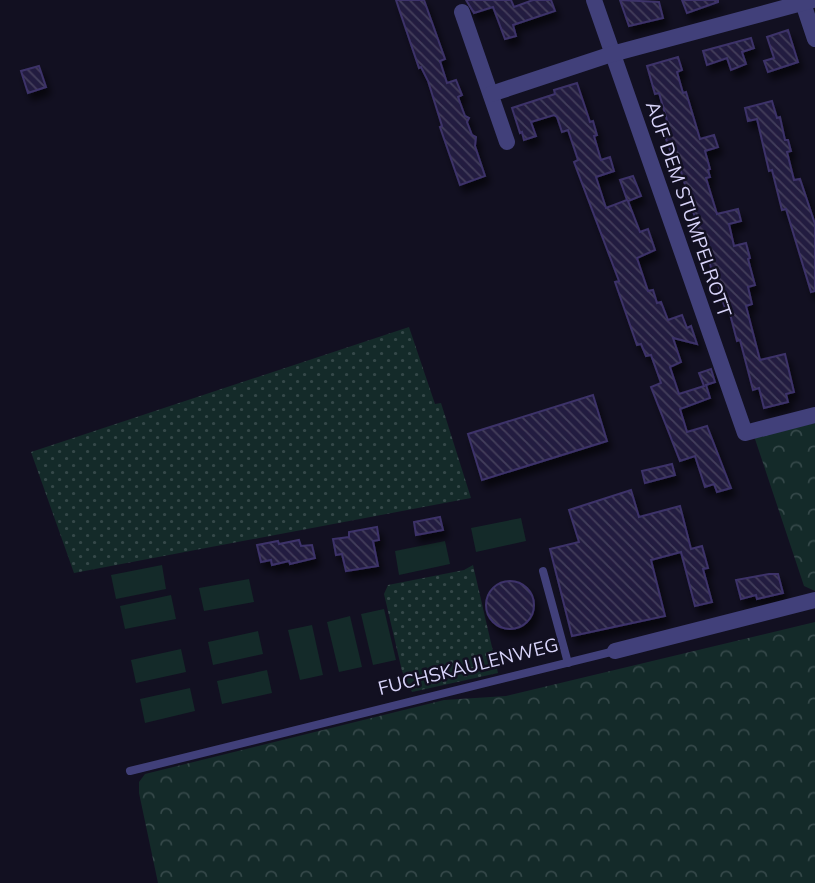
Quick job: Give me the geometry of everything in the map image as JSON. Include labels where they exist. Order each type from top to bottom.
[{"type":"street","name":"AUF DEM STUMPELROTT","points":[[594,0],[745,433],[815,415]]},
{"type":"street","points":[[491,94],[612,54],[781,4],[808,1],[815,39]]},
{"type":"street","points":[[462,12],[507,142]]},
{"type":"street","name":"FUCHSKAULENWEG","points":[[615,651],[815,600]]},
{"type":"lane","points":[[543,571],[568,663]]},
{"type":"lane","name":"FUCHSKAULENWEG","points":[[130,771],[615,651]]},
{"type":"green space","points":[[409,327],[435,404],[441,403],[471,498],[74,573],[31,452]]},
{"type":"green space","points":[[815,423],[815,591],[804,586],[754,436]]},
{"type":"green space","points":[[521,518],[526,541],[476,552],[471,528]]},
{"type":"green space","points":[[445,541],[450,564],[399,575],[395,551]]},
{"type":"green space","points":[[162,565],[166,589],[116,599],[111,575]]},
{"type":"green space","points":[[473,565],[498,673],[412,692],[402,671],[384,594],[388,585],[464,570]]},
{"type":"green space","points":[[249,579],[254,602],[204,611],[199,588]]},
{"type":"green space","points":[[171,595],[176,619],[125,629],[120,606]]},
{"type":"green space","points":[[384,609],[396,660],[373,665],[361,614]]},
{"type":"green space","points":[[350,616],[362,667],[339,672],[327,622]]},
{"type":"green space","points":[[815,622],[815,883],[158,883],[139,793],[139,782],[145,774],[444,700],[506,696]]},
{"type":"green space","points":[[312,625],[323,675],[300,680],[288,630]]},
{"type":"green space","points":[[258,631],[263,654],[213,665],[208,642]]},
{"type":"green space","points":[[181,649],[186,672],[136,683],[131,660]]},
{"type":"green space","points":[[267,670],[272,693],[222,704],[217,681]]},
{"type":"green space","points":[[190,688],[195,711],[145,723],[140,699]]},
{"type":"building","points":[[396,0],[424,0],[445,59],[440,61],[447,83],[456,80],[462,95],[458,97],[465,116],[469,118],[467,122],[472,135],[476,137],[475,146],[485,176],[460,185],[428,81],[421,67],[419,68]]},
{"type":"building","points":[[466,0],[511,0],[514,7],[533,0],[551,0],[555,11],[513,25],[516,36],[505,39],[493,7],[474,13]]},
{"type":"building","points":[[620,0],[659,2],[663,18],[629,26]]},
{"type":"building","points":[[682,0],[718,0],[718,2],[687,13]]},
{"type":"building","points":[[788,30],[798,62],[768,72],[764,61],[774,58],[767,37]]},
{"type":"building","points":[[751,38],[754,48],[742,52],[746,64],[731,70],[727,58],[707,65],[703,51]]},
{"type":"building","points":[[678,57],[682,70],[677,72],[700,139],[714,135],[718,147],[705,151],[710,169],[710,177],[706,178],[717,214],[738,209],[741,221],[729,224],[734,246],[746,243],[750,258],[748,259],[755,285],[748,287],[752,304],[746,306],[760,360],[785,354],[794,392],[786,394],[788,402],[764,408],[759,388],[753,390],[740,340],[737,341],[729,310],[726,311],[714,268],[711,268],[702,231],[699,231],[680,168],[667,142],[663,128],[668,124],[647,66]]},
{"type":"building","points":[[39,66],[46,87],[28,93],[21,71]]},
{"type":"building","points":[[577,83],[590,122],[593,121],[601,160],[610,157],[614,171],[596,177],[606,208],[627,200],[620,180],[633,176],[641,196],[628,201],[640,232],[648,229],[655,250],[637,258],[648,291],[653,290],[657,303],[661,302],[668,320],[682,315],[687,328],[691,326],[697,344],[673,338],[681,362],[670,367],[679,394],[704,386],[699,373],[711,369],[715,382],[706,385],[710,398],[680,409],[687,432],[707,426],[731,488],[717,492],[714,484],[705,487],[695,456],[680,461],[651,387],[661,383],[651,355],[646,356],[641,344],[637,345],[615,282],[619,281],[574,162],[578,160],[568,130],[562,132],[554,115],[531,122],[536,136],[524,140],[522,132],[520,133],[512,108],[555,94],[554,90]]},
{"type":"building","points":[[772,101],[777,118],[780,117],[785,140],[788,140],[791,151],[787,152],[794,180],[800,179],[815,224],[815,291],[811,292],[786,209],[782,210],[772,170],[769,171],[757,119],[748,121],[745,108]]},
{"type":"building","points":[[593,395],[607,441],[482,480],[468,434]]},
{"type":"building","points":[[672,464],[675,475],[645,483],[642,471]]},
{"type":"building","points":[[631,490],[639,517],[680,506],[691,549],[702,546],[708,568],[703,569],[712,602],[695,606],[681,552],[651,560],[665,616],[572,636],[550,549],[579,542],[569,510]]},
{"type":"building","points":[[440,517],[443,530],[416,535],[414,522]]},
{"type":"building","points":[[377,527],[379,540],[373,541],[378,566],[346,571],[342,554],[336,555],[333,539],[349,537],[349,532]]},
{"type":"building","points":[[299,540],[301,546],[312,545],[315,558],[290,564],[289,561],[272,565],[271,560],[261,562],[257,545]]},
{"type":"building","points":[[778,574],[783,593],[757,599],[756,595],[741,599],[736,580]]},
{"type":"building","points":[[510,581],[527,588],[534,605],[527,622],[510,629],[493,622],[486,605],[493,588]]}]
